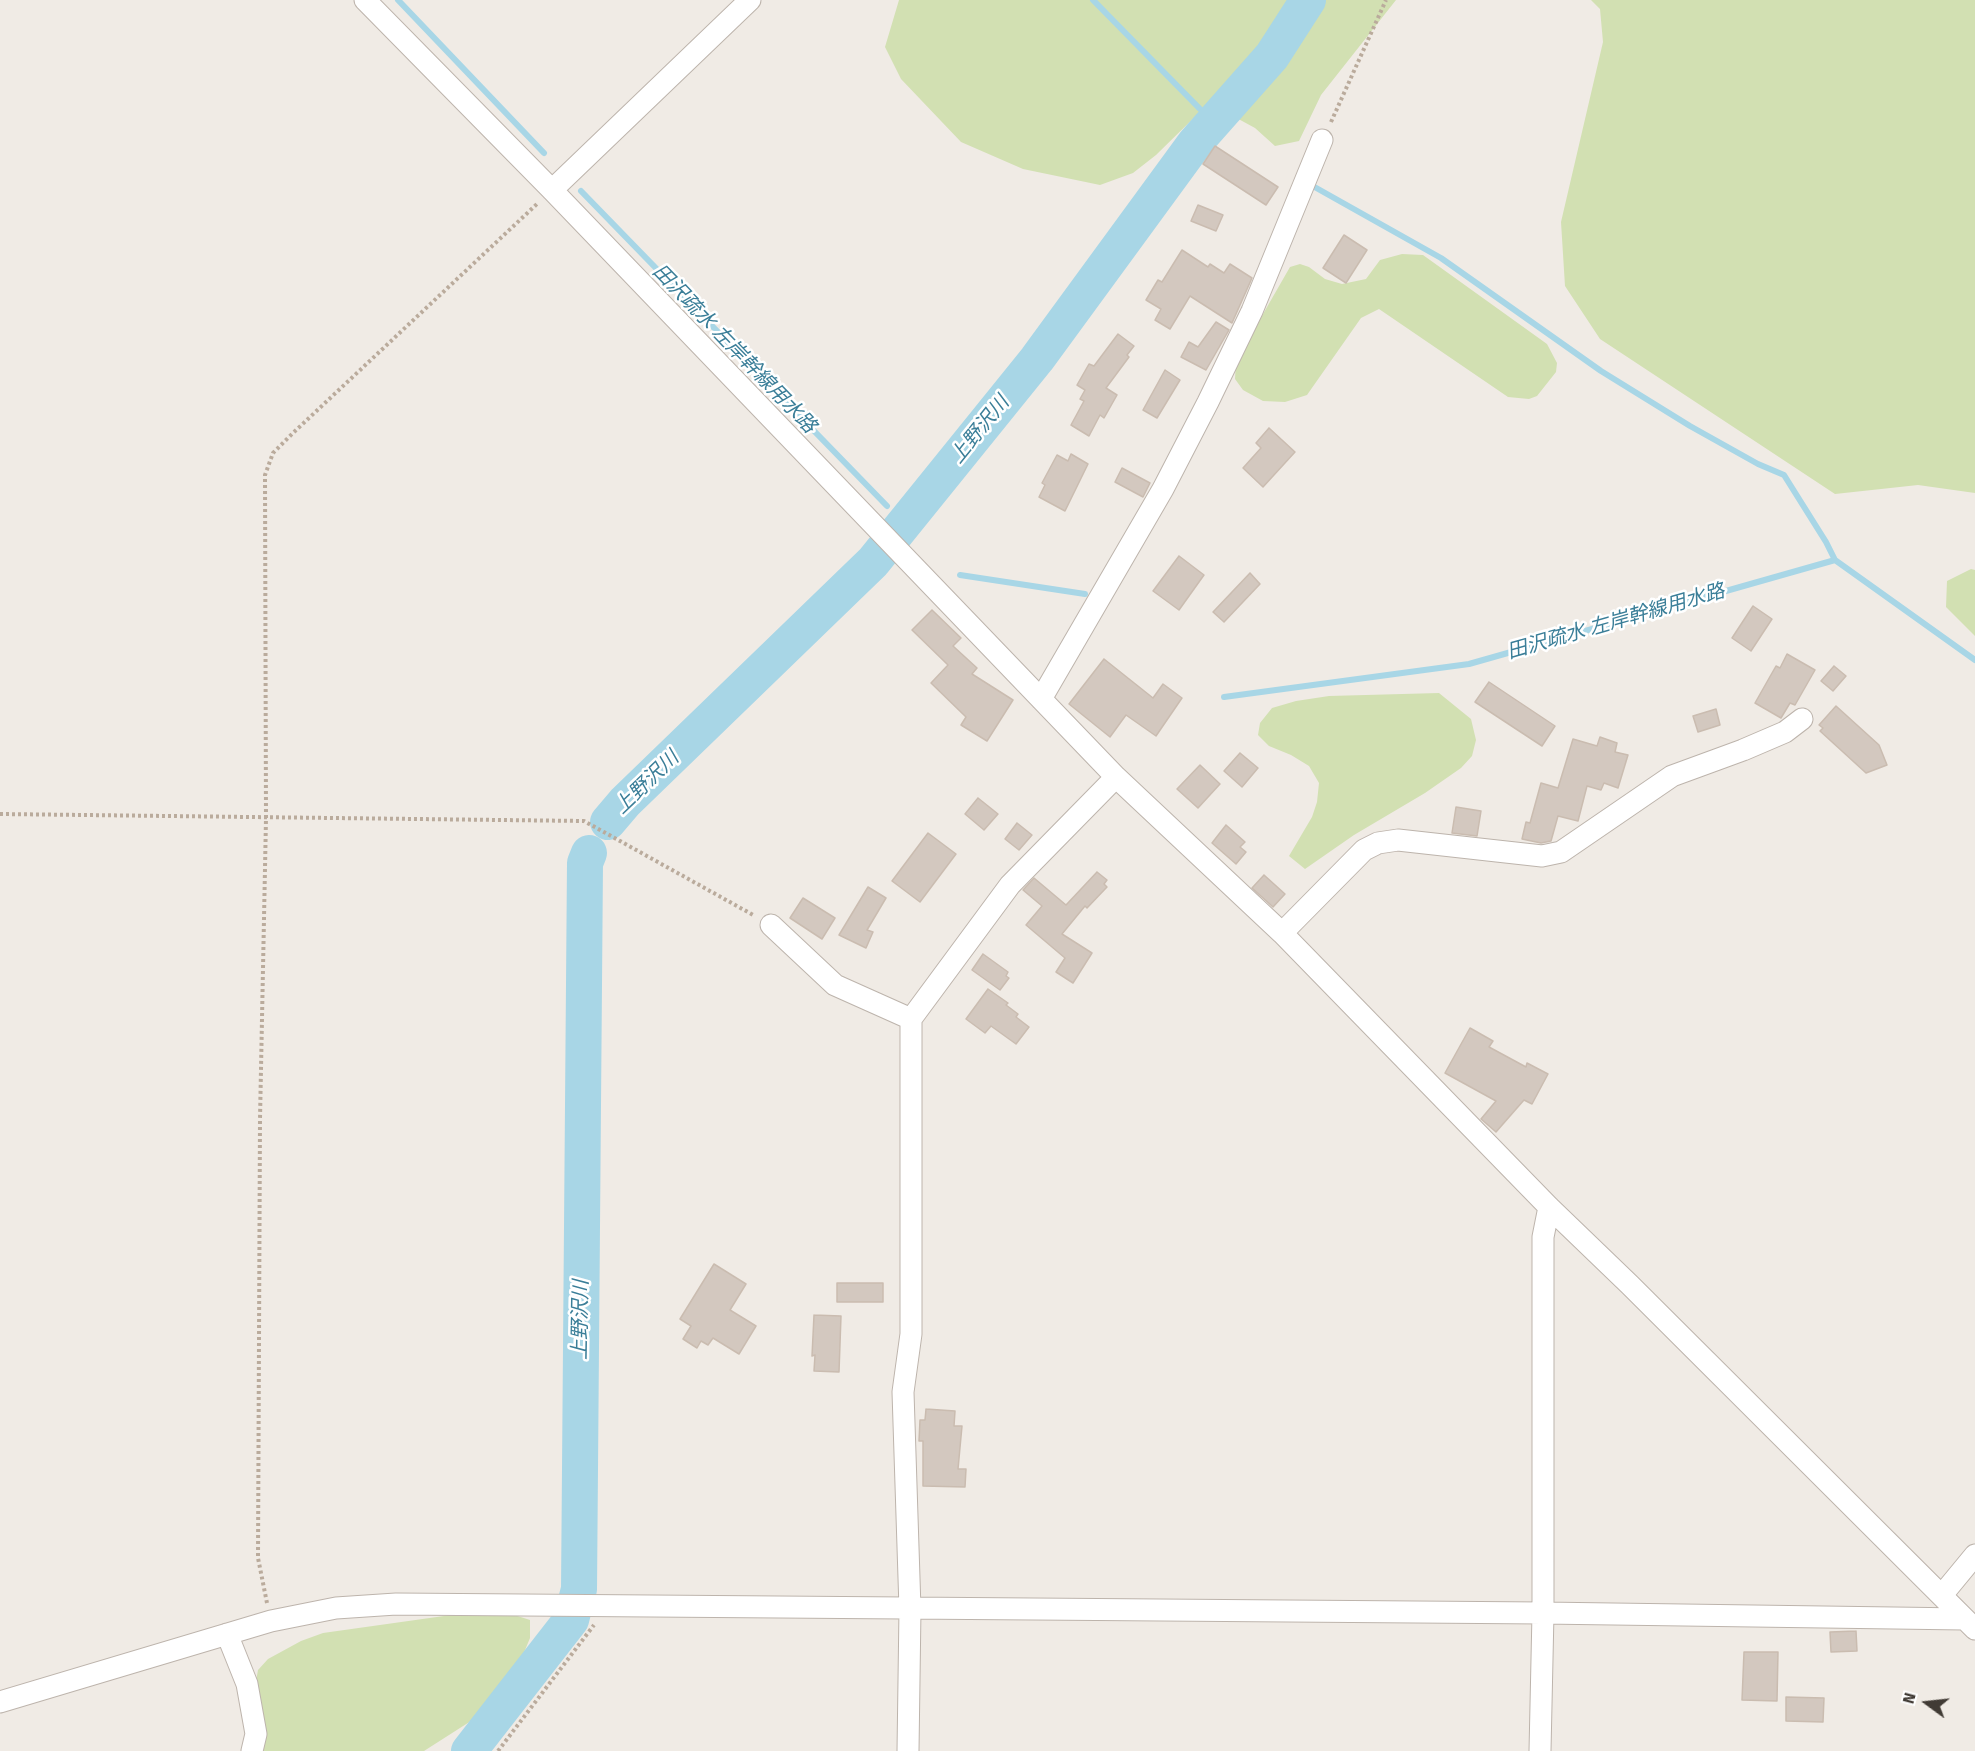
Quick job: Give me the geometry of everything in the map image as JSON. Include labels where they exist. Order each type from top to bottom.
[{"type":"street","points":[[365,0],[552,190],[1116,777],[1282,933],[1549,1207],[1970,1624]]},
{"type":"street","points":[[552,190],[750,0]]},
{"type":"street","points":[[1041,699],[1163,489],[1208,402],[1252,311],[1322,140]]},
{"type":"street","points":[[1282,933],[1365,850],[1378,843],[1398,840],[1542,856],[1561,852],[1672,776],[1785,732],[1802,718]]},
{"type":"street","points":[[908,1751],[910,1609],[903,1392],[911,1334],[911,1019],[1010,885],[1116,777]]},
{"type":"street","points":[[771,925],[835,985],[911,1019]]},
{"type":"street","points":[[1540,1751],[1543,1613],[1543,1237],[1549,1207]]},
{"type":"street","points":[[1942,1595],[1975,1555]]},
{"type":"street","points":[[0,1702],[271,1621],[336,1608],[396,1604],[1543,1613],[1970,1624]]},
{"type":"street","points":[[227,1634],[247,1684],[256,1734],[252,1751]]},
{"type":"path","points":[[1322,140],[1386,0]]},
{"type":"path","points":[[271,1621],[258,1558],[260,1131],[266,818],[265,475],[273,453],[552,190]]},
{"type":"path","points":[[0,814],[584,821],[771,925]]},
{"type":"path","points":[[498,1751],[601,1605]]},
{"type":"green space","points":[[899,0],[1396,0],[1321,95],[1299,141],[1275,146],[1255,128],[1209,103],[1156,155],[1133,173],[1100,185],[1023,169],[961,142],[901,79],[885,47]]},
{"type":"green space","points":[[1591,0],[1975,0],[1975,493],[1918,485],[1835,494],[1600,339],[1565,286],[1561,222],[1603,42],[1600,9]]},
{"type":"green space","points":[[1402,254],[1423,255],[1547,344],[1557,363],[1556,372],[1537,396],[1529,399],[1508,397],[1379,309],[1361,318],[1307,395],[1285,402],[1263,401],[1243,390],[1235,379],[1236,361],[1290,267],[1300,264],[1309,267],[1325,279],[1342,284],[1366,279],[1380,260]]},
{"type":"green space","points":[[1971,569],[1975,570],[1975,636],[1946,607],[1947,581]]},
{"type":"green space","points":[[1439,693],[1471,719],[1476,740],[1472,756],[1461,768],[1425,793],[1354,835],[1305,869],[1289,856],[1312,817],[1317,802],[1319,783],[1309,766],[1269,746],[1258,735],[1260,723],[1272,708],[1296,701],[1329,696]]},
{"type":"green space","points":[[505,1612],[530,1620],[530,1638],[518,1667],[485,1712],[424,1751],[262,1751],[256,1681],[258,1670],[268,1659],[301,1641],[323,1633],[451,1615]]},
{"type":"building","points":[[1215,146],[1278,187],[1266,205],[1203,164]]},
{"type":"building","points":[[1198,205],[1223,215],[1216,231],[1191,221]]},
{"type":"building","points":[[1344,235],[1367,250],[1346,283],[1323,268]]},
{"type":"building","points":[[1182,250],[1208,267],[1210,264],[1224,273],[1230,264],[1252,278],[1232,323],[1190,296],[1170,329],[1155,320],[1161,309],[1146,300],[1158,280],[1162,282]]},
{"type":"building","points":[[1216,322],[1229,330],[1206,370],[1181,357],[1189,342],[1198,347]]},
{"type":"building","points":[[1118,334],[1134,346],[1127,355],[1129,357],[1106,388],[1117,395],[1104,418],[1100,415],[1089,436],[1071,425],[1084,401],[1080,399],[1085,390],[1077,385],[1089,364],[1094,366]]},
{"type":"building","points":[[1165,370],[1180,380],[1157,418],[1143,410]]},
{"type":"building","points":[[1269,428],[1295,452],[1263,487],[1243,468],[1261,448],[1256,443]]},
{"type":"building","points":[[1071,454],[1088,464],[1065,511],[1039,497],[1045,485],[1042,483],[1057,455],[1068,461]]},
{"type":"building","points":[[1122,468],[1150,483],[1143,497],[1115,482]]},
{"type":"building","points":[[1179,556],[1204,575],[1179,610],[1153,591]]},
{"type":"building","points":[[1250,573],[1260,584],[1224,622],[1213,612]]},
{"type":"building","points":[[1753,606],[1772,619],[1751,651],[1732,638]]},
{"type":"building","points":[[932,610],[961,638],[953,646],[977,668],[972,674],[1013,700],[987,741],[961,725],[966,717],[931,683],[948,665],[912,630]]},
{"type":"building","points":[[1787,654],[1815,670],[1795,705],[1790,703],[1781,718],[1755,703],[1776,666],[1780,668]]},
{"type":"building","points":[[1104,659],[1153,698],[1163,684],[1182,698],[1156,736],[1126,715],[1110,737],[1069,704]]},
{"type":"building","points":[[1834,666],[1846,676],[1833,691],[1821,681]]},
{"type":"building","points":[[1489,682],[1555,726],[1542,746],[1475,702]]},
{"type":"building","points":[[1836,706],[1879,745],[1887,765],[1866,773],[1820,731],[1823,728],[1819,725]]},
{"type":"building","points":[[1716,709],[1720,725],[1698,732],[1693,716]]},
{"type":"building","points":[[1600,737],[1617,743],[1615,752],[1628,755],[1618,788],[1604,783],[1601,790],[1587,786],[1578,821],[1558,816],[1551,841],[1541,843],[1522,839],[1526,822],[1530,823],[1541,783],[1558,788],[1573,739],[1597,746]]},
{"type":"building","points":[[1240,753],[1258,768],[1242,787],[1224,771]]},
{"type":"building","points":[[1200,765],[1220,784],[1198,808],[1177,789]]},
{"type":"building","points":[[978,798],[998,814],[984,830],[965,814]]},
{"type":"building","points":[[1456,807],[1481,811],[1477,836],[1452,833]]},
{"type":"building","points":[[1017,823],[1032,835],[1019,850],[1005,839]]},
{"type":"building","points":[[1226,825],[1245,842],[1240,847],[1246,852],[1236,864],[1212,843]]},
{"type":"building","points":[[928,833],[956,854],[920,902],[892,881]]},
{"type":"building","points":[[1097,872],[1107,880],[1104,884],[1107,887],[1087,908],[1085,906],[1062,934],[1092,953],[1073,983],[1056,972],[1065,958],[1026,925],[1042,906],[1023,890],[1034,878],[1066,905]]},
{"type":"building","points":[[1264,875],[1285,894],[1273,907],[1252,888]]},
{"type":"building","points":[[868,887],[886,898],[867,930],[873,932],[866,948],[839,935]]},
{"type":"building","points":[[803,898],[835,918],[822,939],[790,918]]},
{"type":"building","points":[[983,954],[1008,972],[1006,976],[1009,978],[1000,990],[972,970]]},
{"type":"building","points":[[988,989],[1008,1003],[1006,1005],[1018,1014],[1016,1017],[1029,1027],[1016,1044],[991,1026],[985,1033],[966,1019]]},
{"type":"building","points":[[1470,1028],[1493,1041],[1489,1047],[1526,1067],[1527,1063],[1548,1074],[1532,1104],[1524,1100],[1496,1132],[1481,1119],[1496,1101],[1445,1073]]},
{"type":"building","points":[[714,1264],[746,1284],[730,1310],[756,1326],[739,1354],[713,1338],[708,1345],[701,1341],[697,1348],[683,1339],[691,1326],[680,1319]]},
{"type":"building","points":[[837,1283],[883,1283],[883,1302],[837,1302]]},
{"type":"building","points":[[814,1315],[841,1316],[839,1372],[814,1371],[815,1355],[812,1356]]},
{"type":"building","points":[[926,1409],[955,1411],[954,1426],[962,1426],[958,1469],[966,1469],[965,1487],[923,1486],[923,1441],[919,1441],[920,1420],[925,1420]]},
{"type":"building","points":[[1856,1631],[1857,1651],[1831,1652],[1830,1632]]},
{"type":"building","points":[[1744,1652],[1778,1652],[1777,1701],[1742,1700]]},
{"type":"building","points":[[1786,1697],[1824,1698],[1823,1722],[1786,1721]]},
{"type":"waterway","name":"田沢疏水 左岸幹線用水路","points":[[398,0],[544,153]]},
{"type":"waterway","points":[[1093,0],[1200,109]]},
{"type":"waterway","name":"上野沢川","points":[[608,822],[625,802],[873,562],[1037,359],[1195,143],[1272,56],[1308,0]]},
{"type":"waterway","points":[[1311,185],[1441,258],[1601,371],[1690,426],[1758,464],[1784,475],[1835,560],[1975,660]]},
{"type":"waterway","name":"田沢疏水 左岸幹線用水路","points":[[581,191],[887,506]]},
{"type":"waterway","name":"田沢疏水 左岸幹線用水路","points":[[1224,697],[1469,664],[1835,560]]},
{"type":"waterway","name":"田沢疏水 左岸幹線用水路","points":[[960,575],[1085,594]]},
{"type":"waterway","name":"上野沢川","points":[[469,1751],[571,1620],[579,1589],[585,863],[589,853]]}]
